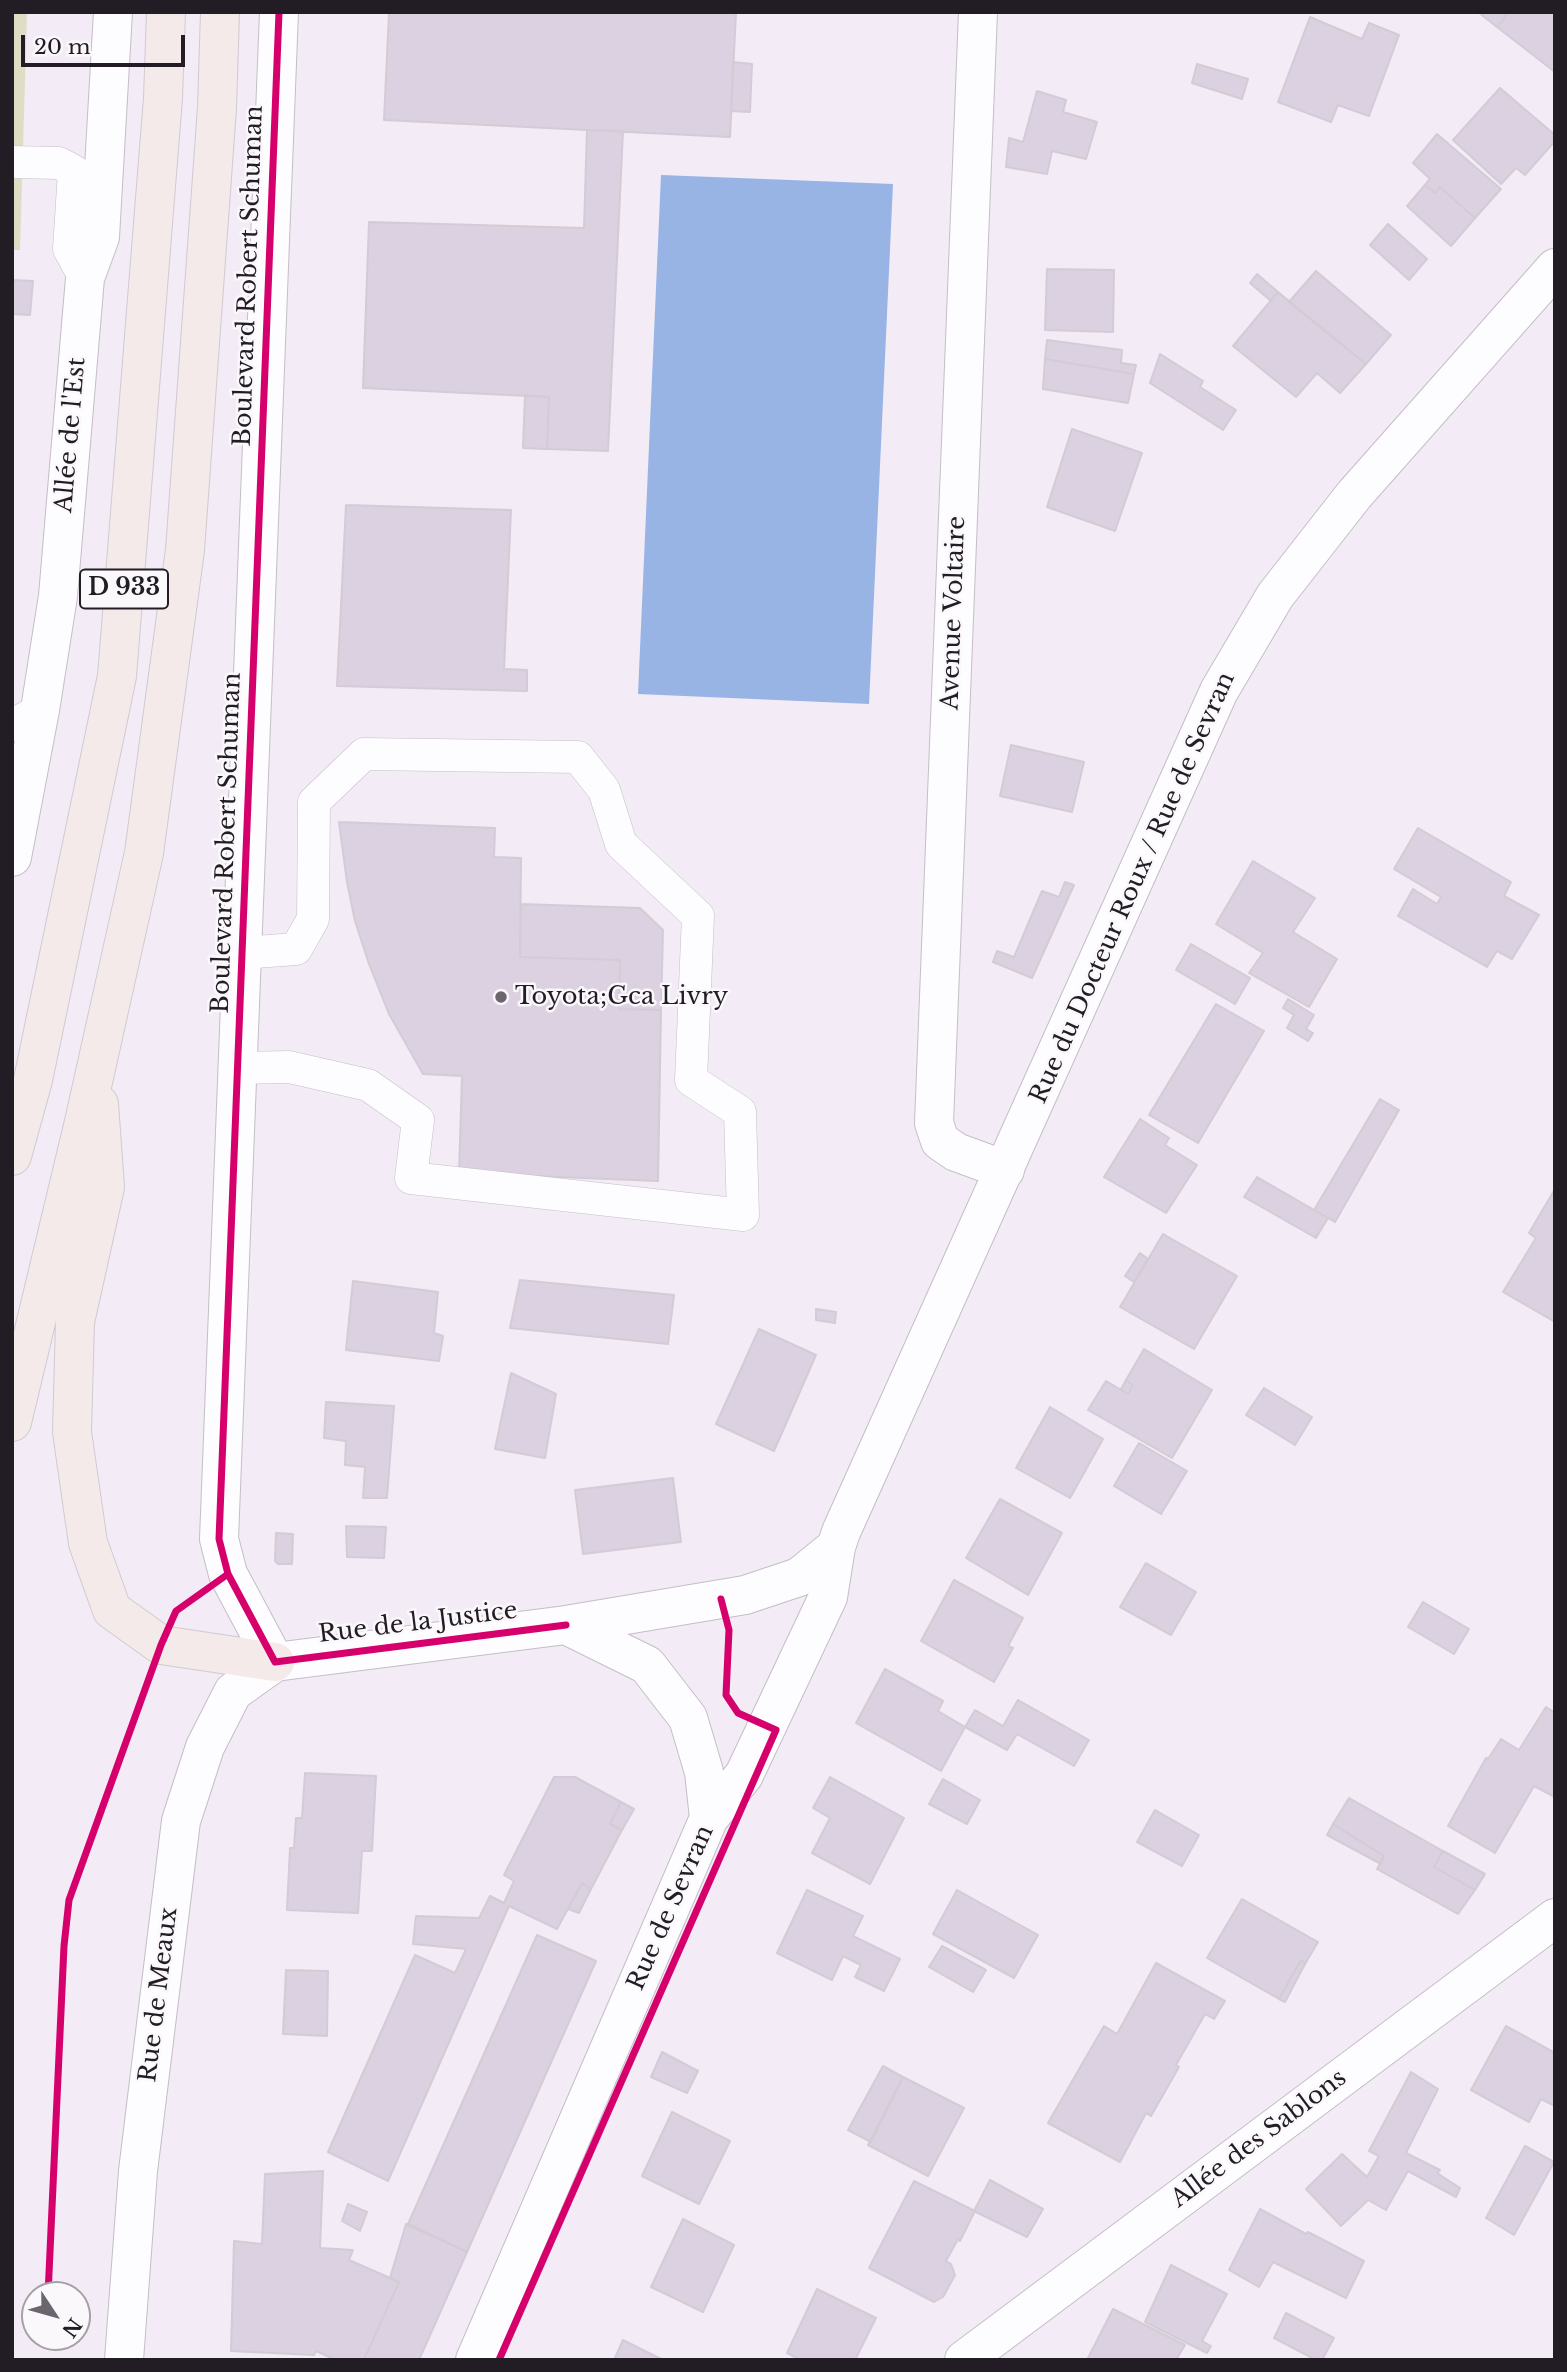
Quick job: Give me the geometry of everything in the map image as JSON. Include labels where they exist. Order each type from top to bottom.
[{"type":"highway","name":"D 933","points":[[12,1156],[33,1080],[117,676],[163,98],[166,12]]},
{"type":"highway","name":"D 933","points":[[12,1422],[144,853],[185,550],[216,122],[220,12]]},
{"type":"highway","points":[[96,1068],[105,1187],[75,1322],[72,1432],[88,1543],[112,1610],[161,1645],[275,1661]]},
{"type":"street","name":"Allée de l'Est","points":[[12,857],[26,718],[58,596],[85,278],[100,237],[113,12]]},
{"type":"street","name":"Boulevard Robert Schuman","points":[[275,1661],[228,1574],[219,1539],[279,12]]},
{"type":"street","name":"Avenue Voltaire","points":[[978,12],[934,1124],[940,1141],[956,1152],[1005,1170]]},
{"type":"street","name":"Rue du Docteur Roux / Rue de Sevran","points":[[940,1308],[1005,1170],[1219,691],[1275,596],[1354,495],[1555,268]]},
{"type":"street","name":"Rue de Sevran","points":[[475,2360],[709,1818],[744,1774],[828,1597],[836,1547],[940,1308]]},
{"type":"street","name":"Rue de la Justice","points":[[275,1661],[566,1625],[745,1595],[799,1577],[836,1547]]},
{"type":"street","points":[[566,1625],[648,1665],[688,1718],[704,1772],[709,1818]]},
{"type":"street","name":"Rue de Meaux","points":[[124,2360],[138,2171],[181,1821],[205,1747],[233,1692],[275,1661]]},
{"type":"street","name":"Allée des Sablons","points":[[964,2360],[1555,1918]]},
{"type":"lane","points":[[12,162],[59,163],[74,171],[69,249],[85,278]]},
{"type":"lane","points":[[237,1068],[289,1067],[368,1084],[418,1121],[411,1178],[743,1215],[740,1112],[691,1080],[698,916],[621,844],[604,790],[578,757],[364,754],[314,803],[313,919],[296,950],[242,953]]},
{"type":"green space","points":[[12,12],[27,12],[20,250],[12,250]]},
{"type":"water","points":[[661,175],[893,184],[869,704],[638,694]]},
{"type":"building","points":[[389,12],[736,12],[730,137],[384,120]]},
{"type":"building","points":[[1478,12],[1509,12],[1497,27]]},
{"type":"building","points":[[1509,12],[1555,12],[1555,72],[1497,27]]},
{"type":"building","points":[[1310,17],[1362,39],[1369,23],[1399,35],[1369,116],[1338,105],[1331,122],[1278,102]]},
{"type":"building","points":[[733,62],[752,64],[750,112],[731,111]]},
{"type":"building","points":[[1197,64],[1248,79],[1242,99],[1192,83]]},
{"type":"building","points":[[1500,88],[1555,135],[1555,141],[1525,175],[1516,168],[1501,184],[1453,140]]},
{"type":"building","points":[[1037,91],[1066,100],[1063,112],[1097,122],[1086,159],[1052,151],[1047,174],[1006,167],[1009,138],[1023,142]]},
{"type":"building","points":[[587,130],[623,131],[608,451],[547,449],[549,397],[363,388],[369,222],[584,228]]},
{"type":"building","points":[[1437,134],[1501,189],[1475,218],[1440,187],[1435,193],[1425,185],[1430,179],[1413,163]]},
{"type":"building","points":[[1425,185],[1435,193],[1440,187],[1475,218],[1451,246],[1407,206]]},
{"type":"building","points":[[1388,224],[1427,259],[1409,280],[1370,245]]},
{"type":"building","points":[[1047,269],[1114,270],[1113,332],[1045,330]]},
{"type":"building","points":[[1316,271],[1391,335],[1366,364],[1289,302]]},
{"type":"building","points":[[1257,274],[1278,292],[1271,301],[1250,283]]},
{"type":"building","points":[[12,280],[33,281],[30,315],[12,314]]},
{"type":"building","points":[[1278,292],[1366,364],[1340,393],[1317,373],[1296,397],[1233,346]]},
{"type":"building","points":[[1047,340],[1122,350],[1121,363],[1136,365],[1134,374],[1045,359]]},
{"type":"building","points":[[1160,354],[1203,381],[1200,387],[1236,410],[1223,430],[1150,383]]},
{"type":"building","points":[[1045,359],[1134,374],[1128,403],[1043,389]]},
{"type":"building","points":[[525,395],[549,397],[547,449],[523,448]]},
{"type":"building","points":[[1072,429],[1142,453],[1115,531],[1047,507]]},
{"type":"building","points":[[346,505],[511,510],[504,669],[527,670],[527,691],[337,686]]},
{"type":"building","points":[[1011,745],[1084,762],[1072,812],[1000,796]]},
{"type":"building","name":"Toyota;Gca Livry","points":[[339,822],[495,828],[494,857],[521,858],[520,957],[620,960],[619,1009],[661,1010],[658,1181],[459,1173],[462,1076],[423,1074],[389,1014],[355,921]]},
{"type":"building","points":[[1418,828],[1511,882],[1504,896],[1539,915],[1512,959],[1497,951],[1487,967],[1398,916],[1413,889],[1437,904],[1441,897],[1394,869]]},
{"type":"building","points":[[1253,861],[1315,898],[1293,932],[1337,959],[1309,1007],[1249,973],[1263,953],[1216,924]]},
{"type":"building","points":[[1065,882],[1074,885],[1032,978],[993,962],[997,951],[1014,957],[1042,891],[1059,897]]},
{"type":"building","points":[[521,904],[640,908],[663,930],[661,1010],[619,1009],[620,960],[520,957]]},
{"type":"building","points":[[1191,944],[1250,978],[1235,1004],[1176,970]]},
{"type":"building","points":[[1288,999],[1314,1015],[1306,1029],[1313,1033],[1308,1041],[1287,1028],[1294,1015],[1283,1008]]},
{"type":"building","points":[[1216,1004],[1264,1031],[1198,1143],[1149,1115]]},
{"type":"building","points":[[1380,1099],[1399,1110],[1335,1222],[1314,1210]]},
{"type":"building","points":[[1140,1119],[1169,1138],[1165,1145],[1197,1165],[1166,1213],[1104,1177]]},
{"type":"building","points":[[1257,1177],[1328,1218],[1316,1238],[1244,1197]]},
{"type":"building","points":[[1555,1189],[1555,1322],[1503,1292],[1536,1238],[1529,1233]]},
{"type":"building","points":[[1163,1234],[1237,1276],[1194,1349],[1120,1307]]},
{"type":"building","points":[[1140,1253],[1148,1259],[1134,1282],[1125,1276]]},
{"type":"building","points":[[520,1280],[674,1295],[668,1344],[510,1328]]},
{"type":"building","points":[[353,1281],[438,1292],[434,1333],[443,1336],[439,1361],[346,1350]]},
{"type":"building","points":[[816,1309],[836,1312],[835,1323],[816,1320]]},
{"type":"building","points":[[759,1329],[816,1355],[774,1451],[716,1424]]},
{"type":"building","points":[[1144,1349],[1212,1390],[1172,1458],[1088,1410],[1106,1381],[1128,1394],[1133,1385],[1126,1380]]},
{"type":"building","points":[[511,1373],[556,1394],[545,1458],[495,1449]]},
{"type":"building","points":[[1126,1380],[1133,1385],[1128,1394],[1121,1389]]},
{"type":"building","points":[[1264,1388],[1312,1417],[1295,1445],[1246,1415]]},
{"type":"building","points":[[326,1402],[394,1406],[387,1498],[363,1498],[365,1467],[345,1465],[346,1441],[324,1438]]},
{"type":"building","points":[[1050,1407],[1103,1439],[1070,1498],[1016,1468]]},
{"type":"building","points":[[1139,1443],[1187,1471],[1161,1514],[1114,1486]]},
{"type":"building","points":[[673,1478],[681,1542],[583,1554],[575,1490]]},
{"type":"building","points":[[1000,1499],[1062,1533],[1028,1595],[966,1558]]},
{"type":"building","points":[[346,1526],[386,1527],[384,1558],[347,1557]]},
{"type":"building","points":[[276,1533],[293,1534],[292,1564],[278,1564],[275,1561]]},
{"type":"building","points":[[1146,1563],[1196,1592],[1171,1635],[1120,1607]]},
{"type":"building","points":[[954,1580],[1023,1618],[1008,1646],[1013,1648],[994,1682],[921,1641]]},
{"type":"building","points":[[1423,1602],[1469,1629],[1454,1654],[1408,1627]]},
{"type":"building","points":[[885,1669],[943,1701],[938,1711],[965,1727],[941,1771],[856,1723]]},
{"type":"building","points":[[1018,1700],[1089,1740],[1074,1766],[1017,1734],[1007,1750],[965,1727],[975,1710],[1003,1726]]},
{"type":"building","points":[[1546,1707],[1555,1713],[1555,1797],[1534,1786],[1495,1853],[1448,1826],[1486,1758],[1488,1759],[1501,1739],[1519,1750]]},
{"type":"building","points":[[305,1773],[376,1776],[372,1851],[362,1851],[358,1913],[287,1910],[290,1848],[294,1848],[296,1818],[302,1818]]},
{"type":"building","points":[[554,1777],[575,1777],[621,1802],[610,1824],[622,1830],[591,1889],[582,1883],[557,1929],[509,1906],[388,2181],[328,2152],[415,1955],[455,1973],[466,1949],[413,1944],[416,1916],[479,1918],[490,1896],[504,1903],[514,1881],[504,1875]]},
{"type":"building","points":[[830,1777],[904,1818],[870,1884],[812,1853],[830,1818],[813,1808]]},
{"type":"building","points":[[943,1779],[980,1800],[967,1824],[929,1804]]},
{"type":"building","points":[[1349,1798],[1443,1851],[1434,1867],[1475,1890],[1458,1914],[1377,1869],[1384,1856],[1333,1824]]},
{"type":"building","points":[[621,1802],[634,1809],[622,1830],[610,1824]]},
{"type":"building","points":[[1155,1810],[1199,1835],[1182,1866],[1137,1842]]},
{"type":"building","points":[[1333,1824],[1384,1856],[1381,1864],[1327,1835]]},
{"type":"building","points":[[1443,1851],[1485,1874],[1475,1890],[1434,1867]]},
{"type":"building","points":[[582,1883],[591,1889],[579,1913],[568,1909]]},
{"type":"building","points":[[807,1890],[863,1916],[853,1936],[900,1959],[884,1991],[855,1977],[861,1965],[843,1956],[832,1980],[777,1953]]},
{"type":"building","points":[[957,1890],[1038,1935],[1014,1978],[933,1934]]},
{"type":"building","points":[[1242,1899],[1318,1942],[1305,1964],[1301,1960],[1279,1999],[1207,1958]]},
{"type":"building","points":[[537,1935],[596,1961],[467,2252],[408,2224]]},
{"type":"building","points":[[942,1946],[986,1970],[973,1992],[929,1967]]},
{"type":"building","points":[[1301,1960],[1305,1964],[1285,2002],[1279,1999]]},
{"type":"building","points":[[1156,1963],[1225,2001],[1214,2019],[1205,2014],[1151,2116],[1146,2113],[1120,2162],[1048,2123],[1104,2026],[1117,2034]]},
{"type":"building","points":[[286,1970],[328,1971],[327,2036],[283,2034]]},
{"type":"building","points":[[1506,2026],[1555,2053],[1555,2106],[1541,2099],[1529,2122],[1471,2090]]},
{"type":"building","points":[[662,2052],[698,2071],[687,2093],[651,2077]]},
{"type":"building","points":[[883,2066],[903,2077],[871,2142],[848,2130]]},
{"type":"building","points":[[1411,2072],[1438,2089],[1406,2153],[1440,2170],[1437,2173],[1460,2188],[1456,2197],[1408,2171],[1386,2210],[1368,2200],[1341,2226],[1306,2189],[1342,2154],[1367,2177],[1379,2156],[1369,2151]]},
{"type":"building","points":[[903,2077],[964,2108],[928,2176],[868,2145]]},
{"type":"building","points":[[672,2112],[730,2141],[699,2204],[642,2176]]},
{"type":"building","points":[[1525,2146],[1554,2162],[1514,2235],[1486,2218]]},
{"type":"building","points":[[323,2171],[320,2248],[353,2250],[349,2260],[399,2282],[364,2360],[336,2360],[316,2351],[314,2355],[231,2351],[234,2241],[262,2244],[265,2174]]},
{"type":"building","points":[[990,2180],[1043,2209],[1027,2237],[974,2211]]},
{"type":"building","points":[[914,2181],[975,2211],[946,2261],[951,2264],[955,2275],[943,2297],[934,2302],[869,2268]]},
{"type":"building","points":[[348,2204],[367,2212],[360,2231],[342,2221]]},
{"type":"building","points":[[1260,2209],[1364,2261],[1346,2298],[1273,2262],[1259,2287],[1229,2270]]},
{"type":"building","points":[[683,2219],[734,2245],[703,2312],[651,2287]]},
{"type":"building","points":[[406,2224],[467,2252],[419,2360],[364,2360],[399,2282],[390,2278]]},
{"type":"building","points":[[1171,2265],[1227,2294],[1202,2341],[1211,2346],[1207,2353],[1145,2322]]},
{"type":"building","points":[[817,2289],[876,2318],[855,2360],[801,2360],[787,2353]]},
{"type":"building","points":[[1113,2309],[1185,2345],[1176,2360],[1087,2360]]},
{"type":"building","points":[[1286,2313],[1334,2338],[1322,2360],[1316,2360],[1274,2338]]},
{"type":"building","points":[[623,2340],[663,2360],[614,2360]]},
{"type":"cycle path","points":[[279,12],[219,1539],[228,1574],[275,1662],[566,1625]]},
{"type":"cycle path","points":[[49,2281],[64,1946],[69,1900],[161,1645],[176,1611],[228,1574]]},
{"type":"cycle path","points":[[499,2360],[776,1730],[738,1713],[726,1695],[729,1630],[721,1599]]},
{"type":"place","name":"Toyota;Gca Livry","points":[[501,997]]}]
